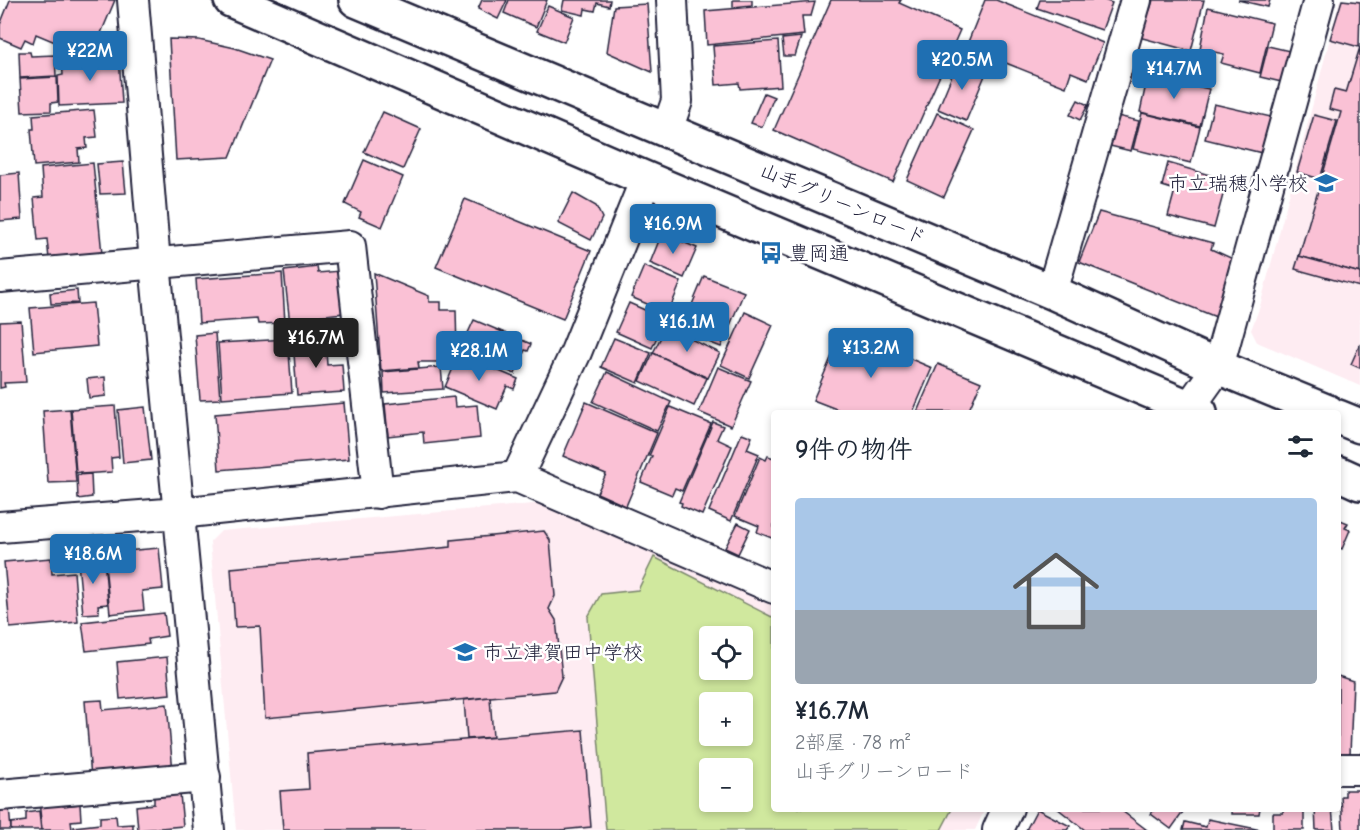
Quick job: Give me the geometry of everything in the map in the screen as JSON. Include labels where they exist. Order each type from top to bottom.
[{"type":"street","points":[[133,0],[155,263],[209,830]]},
{"type":"street","points":[[231,0],[1190,410]]},
{"type":"street","name":"山手グリーンロード","points":[[356,0],[1052,292],[1218,367],[1323,410]]},
{"type":"street","points":[[668,130],[677,101],[672,0]]},
{"type":"street","points":[[1052,292],[1136,0]]},
{"type":"street","points":[[1193,410],[1218,367],[1319,0]]},
{"type":"street","points":[[517,477],[576,352],[646,179]]},
{"type":"street","points":[[0,277],[350,246],[378,493]]},
{"type":"street","points":[[1341,418],[1360,426]]},
{"type":"street","points":[[1341,474],[1360,483]]},
{"type":"street","points":[[0,527],[179,513],[517,477],[771,587]]},
{"type":"street","points":[[1341,769],[1360,770]]},
{"type":"street","points":[[0,795],[205,777]]},
{"type":"street","points":[[998,830],[1006,812]]},
{"type":"shaded area","name":"市立瑞穂小学校","points":[[1340,0],[1360,0],[1360,386],[1257,342],[1251,330],[1260,306]]},
{"type":"shaded area","name":"市立津賀田中学校","points":[[545,503],[771,604],[771,812],[984,812],[975,830],[236,830],[210,542],[221,531]]},
{"type":"green space","points":[[654,557],[771,616],[771,812],[950,812],[941,830],[606,830],[588,617],[601,594],[638,590]]},
{"type":"building","points":[[10,0],[115,0],[91,57],[36,34],[33,43],[25,39],[21,47],[0,38],[0,25]]},
{"type":"building","points":[[482,0],[507,0],[498,19],[478,9]]},
{"type":"building","points":[[509,0],[547,0],[536,27],[504,13]]},
{"type":"building","points":[[564,0],[610,0],[609,6],[597,3],[595,11],[585,9],[584,15],[562,10]]},
{"type":"building","points":[[733,0],[752,0],[752,5],[733,7]]},
{"type":"building","points":[[831,0],[901,0],[899,3],[960,30],[893,182],[774,130]]},
{"type":"building","points":[[985,0],[996,0],[1103,43],[1088,79],[1071,72],[1066,87],[966,47]]},
{"type":"building","points":[[1040,0],[1104,0],[1112,3],[1102,30],[1037,8]]},
{"type":"building","points":[[1153,0],[1204,0],[1191,51],[1135,36],[1142,9],[1150,10]]},
{"type":"building","points":[[1238,0],[1270,0],[1268,7]]},
{"type":"building","points":[[1342,0],[1360,2],[1359,47],[1330,39]]},
{"type":"building","points":[[815,2],[811,16],[802,16],[804,35],[707,45],[705,11]]},
{"type":"building","points":[[647,4],[652,72],[607,52],[614,6]]},
{"type":"building","points":[[548,6],[574,17],[564,42],[537,31]]},
{"type":"building","points":[[1208,7],[1272,23],[1260,73],[1221,63],[1224,54],[1200,49]]},
{"type":"building","points":[[801,37],[795,56],[784,56],[782,39]]},
{"type":"building","points":[[169,39],[199,40],[235,48],[270,60],[230,157],[176,160]]},
{"type":"building","points":[[778,41],[781,86],[740,89],[739,83],[716,85],[713,46]]},
{"type":"building","points":[[1268,46],[1294,52],[1286,83],[1260,77]]},
{"type":"building","points":[[1360,47],[1360,273],[1299,256],[1341,112],[1329,109],[1334,90],[1346,93]]},
{"type":"building","points":[[19,52],[30,52],[31,56],[55,55],[56,76],[20,78]]},
{"type":"building","points":[[119,56],[122,103],[59,106],[58,76],[63,75],[62,60]]},
{"type":"building","points":[[958,61],[986,73],[966,121],[938,109]]},
{"type":"building","points":[[1177,63],[1189,67],[1186,82],[1172,78]]},
{"type":"building","points":[[1148,75],[1209,89],[1200,126],[1140,112]]},
{"type":"building","points":[[57,77],[58,102],[51,103],[51,111],[22,112],[20,79]]},
{"type":"building","points":[[764,93],[774,97],[762,127],[751,123]]},
{"type":"building","points":[[1078,100],[1088,105],[1080,120],[1070,115]]},
{"type":"building","points":[[1214,104],[1271,117],[1262,153],[1205,139]]},
{"type":"building","points":[[94,110],[97,137],[86,138],[87,148],[78,149],[79,162],[34,166],[31,129],[34,129],[33,115]]},
{"type":"building","points":[[383,112],[421,129],[403,169],[364,152]]},
{"type":"building","points":[[937,113],[974,130],[944,197],[907,180]]},
{"type":"building","points":[[1142,113],[1200,127],[1191,163],[1133,149]]},
{"type":"building","points":[[1113,115],[1139,121],[1131,151],[1106,145]]},
{"type":"building","points":[[1314,115],[1337,121],[1320,179],[1297,172]]},
{"type":"building","points":[[364,160],[403,177],[382,227],[359,217],[361,212],[345,204]]},
{"type":"building","points":[[123,162],[126,193],[100,194],[97,164]]},
{"type":"building","points":[[93,163],[102,254],[49,259],[47,239],[38,240],[34,198],[43,197],[41,168]]},
{"type":"building","points":[[1168,163],[1227,180],[1214,228],[1168,216],[1175,190],[1162,186]]},
{"type":"building","points":[[19,173],[22,219],[0,221],[0,175]]},
{"type":"building","points":[[573,193],[596,206],[602,218],[591,240],[558,223]]},
{"type":"building","points":[[465,199],[591,251],[563,319],[436,267]]},
{"type":"building","points":[[1099,212],[1213,243],[1211,249],[1233,259],[1236,268],[1216,317],[1079,262]]},
{"type":"building","points":[[662,233],[697,248],[684,278],[650,263]]},
{"type":"building","points":[[1299,256],[1360,273],[1360,287],[1295,269]]},
{"type":"building","points":[[644,266],[681,282],[668,313],[631,297]]},
{"type":"building","points":[[317,267],[318,273],[340,271],[344,313],[309,317],[310,322],[290,324],[284,271]]},
{"type":"building","points":[[282,273],[285,323],[258,324],[257,319],[199,323],[196,279]]},
{"type":"building","points":[[374,273],[429,296],[429,302],[441,302],[441,310],[456,310],[457,352],[439,353],[439,362],[418,362],[419,368],[381,371]]},
{"type":"building","points":[[704,276],[744,292],[721,347],[681,331]]},
{"type":"building","points":[[77,290],[78,303],[51,304],[50,293]]},
{"type":"building","points":[[93,303],[97,346],[34,352],[30,308]]},
{"type":"building","points":[[629,303],[665,319],[652,348],[616,332]]},
{"type":"building","points":[[745,312],[773,325],[749,378],[721,365]]},
{"type":"building","points":[[474,320],[531,344],[528,351],[525,350],[515,374],[460,350]]},
{"type":"building","points":[[21,321],[26,382],[4,383],[5,387],[0,388],[0,322]]},
{"type":"building","points":[[666,327],[720,353],[708,378],[653,353]]},
{"type":"building","points":[[843,330],[932,368],[914,410],[839,410],[813,400]]},
{"type":"building","points":[[215,333],[220,399],[200,400],[195,335]]},
{"type":"building","points":[[325,338],[327,365],[342,364],[344,392],[297,395],[293,340]]},
{"type":"building","points":[[614,338],[651,353],[638,383],[601,367]]},
{"type":"building","points":[[288,339],[292,393],[222,398],[218,343]]},
{"type":"building","points":[[1360,344],[1360,368],[1351,364]]},
{"type":"building","points":[[653,353],[707,378],[694,406],[640,381]]},
{"type":"building","points":[[459,354],[518,379],[514,389],[507,386],[497,409],[445,387]]},
{"type":"building","points":[[938,364],[981,382],[969,410],[918,410]]},
{"type":"building","points":[[441,367],[443,389],[384,393],[383,372]]},
{"type":"building","points":[[718,367],[751,381],[731,426],[699,412]]},
{"type":"building","points":[[607,372],[671,402],[657,431],[593,402]]},
{"type":"building","points":[[105,377],[106,396],[89,398],[87,379]]},
{"type":"building","points":[[454,397],[455,407],[477,405],[480,438],[424,444],[423,432],[388,436],[385,404]]},
{"type":"building","points":[[586,402],[657,433],[626,506],[597,493],[606,474],[563,456]]},
{"type":"building","points":[[344,403],[349,459],[219,470],[215,414]]},
{"type":"building","points":[[115,406],[119,457],[111,458],[112,472],[76,473],[71,409]]},
{"type":"building","points":[[145,407],[151,460],[123,463],[118,410]]},
{"type":"building","points":[[670,407],[711,424],[682,491],[675,488],[672,495],[641,482],[652,456],[649,456]]},
{"type":"building","points":[[70,409],[76,482],[48,483],[43,411]]},
{"type":"building","points":[[713,422],[723,426],[717,439],[732,446],[702,515],[681,506],[682,503],[679,502]]},
{"type":"building","points":[[742,433],[752,437],[747,449],[759,454],[731,521],[709,511]]},
{"type":"building","points":[[768,456],[771,457],[771,538],[757,532],[759,526],[735,516],[760,457],[766,460]]},
{"type":"building","points":[[91,474],[92,497],[78,499],[77,475]]},
{"type":"building","points":[[1341,520],[1348,523],[1345,528],[1350,530],[1342,549]]},
{"type":"building","points":[[738,523],[750,529],[738,554],[725,548]]},
{"type":"building","points":[[544,531],[550,540],[555,596],[549,609],[556,620],[562,676],[555,691],[265,718],[260,626],[235,627],[231,568],[451,547],[451,540]]},
{"type":"building","points":[[159,548],[163,589],[142,591],[144,610],[110,614],[105,564],[127,563],[125,551]]},
{"type":"building","points":[[51,558],[52,574],[74,572],[78,622],[10,628],[4,562]]},
{"type":"building","points":[[104,559],[108,604],[98,605],[99,613],[83,614],[78,562]]},
{"type":"building","points":[[164,613],[167,636],[148,639],[149,644],[86,651],[82,622]]},
{"type":"building","points":[[167,657],[170,694],[120,699],[117,662]]},
{"type":"building","points":[[1341,677],[1353,681],[1350,754],[1341,753]]},
{"type":"building","points":[[490,697],[493,737],[467,739],[464,700]]},
{"type":"building","points":[[102,700],[103,710],[167,704],[173,772],[91,778],[85,701]]},
{"type":"building","points":[[583,730],[591,827],[561,830],[283,830],[280,791],[309,789],[307,753]]},
{"type":"building","points":[[1345,790],[1360,790],[1360,830],[1343,830],[1341,796],[1345,796]]},
{"type":"building","points":[[180,794],[183,826],[138,830],[136,806],[154,804],[154,797]]},
{"type":"building","points":[[63,799],[63,806],[80,804],[81,820],[71,821],[72,830],[42,830],[39,801]]},
{"type":"building","points":[[9,807],[11,830],[0,830],[0,808]]},
{"type":"building","points":[[39,811],[41,830],[11,830],[11,823],[26,821],[26,813]]},
{"type":"building","points":[[1035,812],[1043,812],[1070,826],[1067,830],[1026,830]]},
{"type":"building","points":[[1062,812],[1123,812],[1147,830],[1085,830]]},
{"type":"building","points":[[1152,812],[1183,812],[1171,829],[1151,814]]},
{"type":"building","points":[[1232,812],[1259,812],[1259,814],[1232,814]]},
{"type":"building","points":[[1304,812],[1304,830],[1273,830],[1273,813]]},
{"type":"building","points":[[1315,812],[1332,812],[1334,830],[1316,830]]},
{"type":"building","points":[[116,816],[117,825],[133,824],[133,830],[74,830],[74,827],[100,824],[100,817]]},
{"type":"building","points":[[1208,819],[1261,830],[1183,830],[1185,822],[1206,827]]},
{"type":"place","name":"市立瑞穂小学校","points":[[1326,183]]},
{"type":"place","name":"豊岡通","points":[[771,253]]},
{"type":"place","name":"市立津賀田中学校","points":[[465,652]]}]
